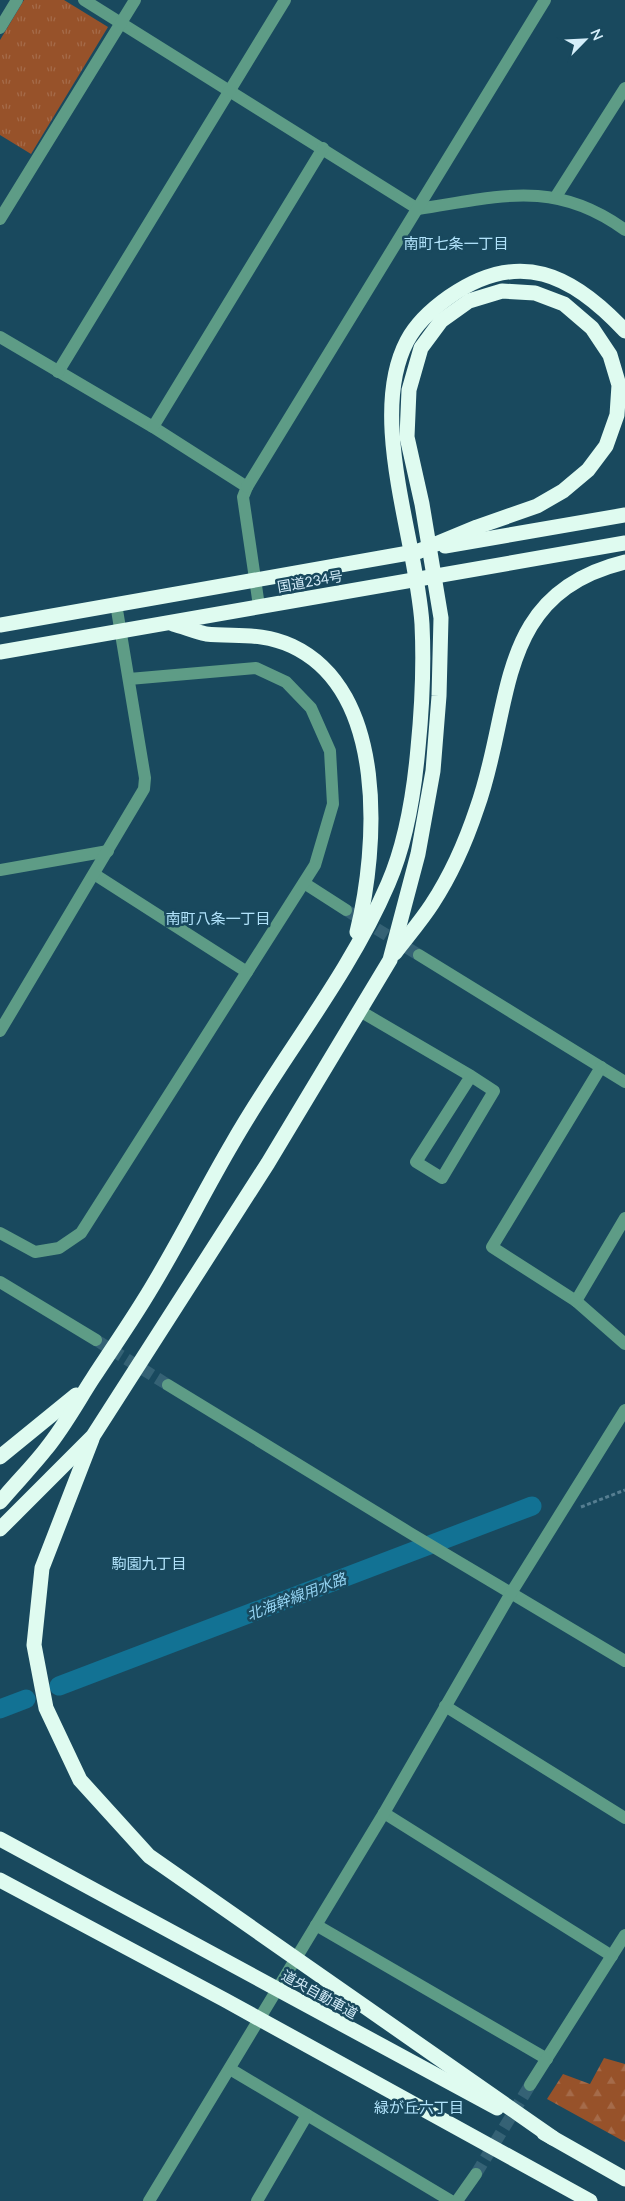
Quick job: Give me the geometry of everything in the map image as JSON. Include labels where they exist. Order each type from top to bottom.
[{"type":"highway","points":[[0,1502],[48,1447],[146,1298],[233,1140],[352,956],[389,883],[410,807],[418,750],[421,698],[422,622],[393,447],[390,407],[394,377],[406,342],[427,312],[466,284],[503,271],[536,272],[568,283],[604,308],[625,331]]},
{"type":"highway","points":[[390,960],[418,854],[433,771],[439,696],[441,618],[422,504],[407,438],[409,390],[422,348],[441,321],[468,301],[502,291],[535,293],[564,304],[592,328],[610,355],[619,385],[617,415],[606,446],[588,470],[563,492],[537,506],[477,527],[419,551]]},
{"type":"highway","name":"国道234号","points":[[0,624],[625,515]]},
{"type":"highway","name":"国道234号","points":[[0,652],[171,624],[260,606],[625,542]]},
{"type":"highway","points":[[553,2138],[149,1856],[80,1780],[46,1708],[34,1645],[42,1568],[93,1436],[268,1163],[390,960],[432,904],[459,854],[478,806],[515,661],[530,624],[553,596],[577,579],[601,568],[625,562]]},
{"type":"highway","points":[[171,624],[206,634],[264,636],[293,646],[317,662],[337,684],[352,711],[370,776],[372,813],[364,904],[352,956]]},
{"type":"highway","points":[[0,1457],[89,1385]]},
{"type":"highway","points":[[0,1529],[93,1436]]},
{"type":"highway","name":"道央自動車道","points":[[0,1839],[553,2138],[625,2179]]},
{"type":"highway","points":[[0,1882],[225,2000],[590,2201]]},
{"type":"street","points":[[0,28],[17,0]]},
{"type":"street","points":[[84,0],[418,209],[501,196],[528,194],[555,198],[578,205],[607,217],[625,230]]},
{"type":"street","points":[[0,219],[135,0]]},
{"type":"street","points":[[58,372],[285,0]]},
{"type":"street","points":[[260,606],[243,497],[247,487],[545,0]]},
{"type":"street","points":[[555,198],[625,88]]},
{"type":"street","points":[[152,427],[323,148]]},
{"type":"street","points":[[0,337],[152,427],[247,487]]},
{"type":"street","points":[[0,1032],[144,789],[145,778],[116,604]]},
{"type":"street","points":[[0,1233],[35,1252],[59,1248],[81,1233],[315,866],[333,804],[330,751],[311,708],[286,682],[256,668],[130,679]]},
{"type":"street","points":[[0,870],[108,851]]},
{"type":"street","points":[[94,874],[247,972]]},
{"type":"street","points":[[304,883],[346,910]]},
{"type":"street","points":[[419,955],[625,1082]]},
{"type":"street","points":[[360,1010],[471,1076],[494,1091],[442,1178],[416,1162],[471,1076]]},
{"type":"street","points":[[601,1067],[492,1247],[576,1301],[625,1344]]},
{"type":"street","points":[[576,1301],[625,1218]]},
{"type":"street","points":[[0,1282],[96,1340]]},
{"type":"street","points":[[168,1385],[410,1533],[625,1661]]},
{"type":"street","points":[[149,2201],[384,1813],[511,1593],[625,1410]]},
{"type":"street","points":[[445,1706],[625,1818]]},
{"type":"street","points":[[384,1813],[612,1956]]},
{"type":"street","points":[[316,1925],[547,2059]]},
{"type":"street","points":[[530,2085],[625,1935]]},
{"type":"street","points":[[230,2069],[451,2201]]},
{"type":"street","points":[[257,2201],[307,2115]]},
{"type":"street","points":[[457,2201],[476,2174]]},
{"type":"path","points":[[560,1516],[625,1490]]},
{"type":"green space","points":[[24,0],[64,0],[108,27],[31,154],[0,135],[0,40]]},
{"type":"green space","points":[[604,2058],[625,2064],[625,2142],[547,2099],[563,2074],[590,2084]]},
{"type":"waterway","name":"北海幹線用水路","points":[[59,1686],[532,1506]]},
{"type":"waterway","name":"北海幹線用水路","points":[[0,1709],[26,1699]]},
{"type":"tunnel","points":[[346,910],[419,955]]},
{"type":"tunnel","points":[[96,1340],[168,1385]]},
{"type":"tunnel","points":[[476,2174],[530,2085]]},
{"type":"district","name":"南町七条一丁目","points":[[456,243]]},
{"type":"district","name":"南町八条一丁目","points":[[218,918]]},
{"type":"district","name":"駒園九丁目","points":[[149,1563]]},
{"type":"district","name":"緑が丘六丁目","points":[[419,2107]]}]
